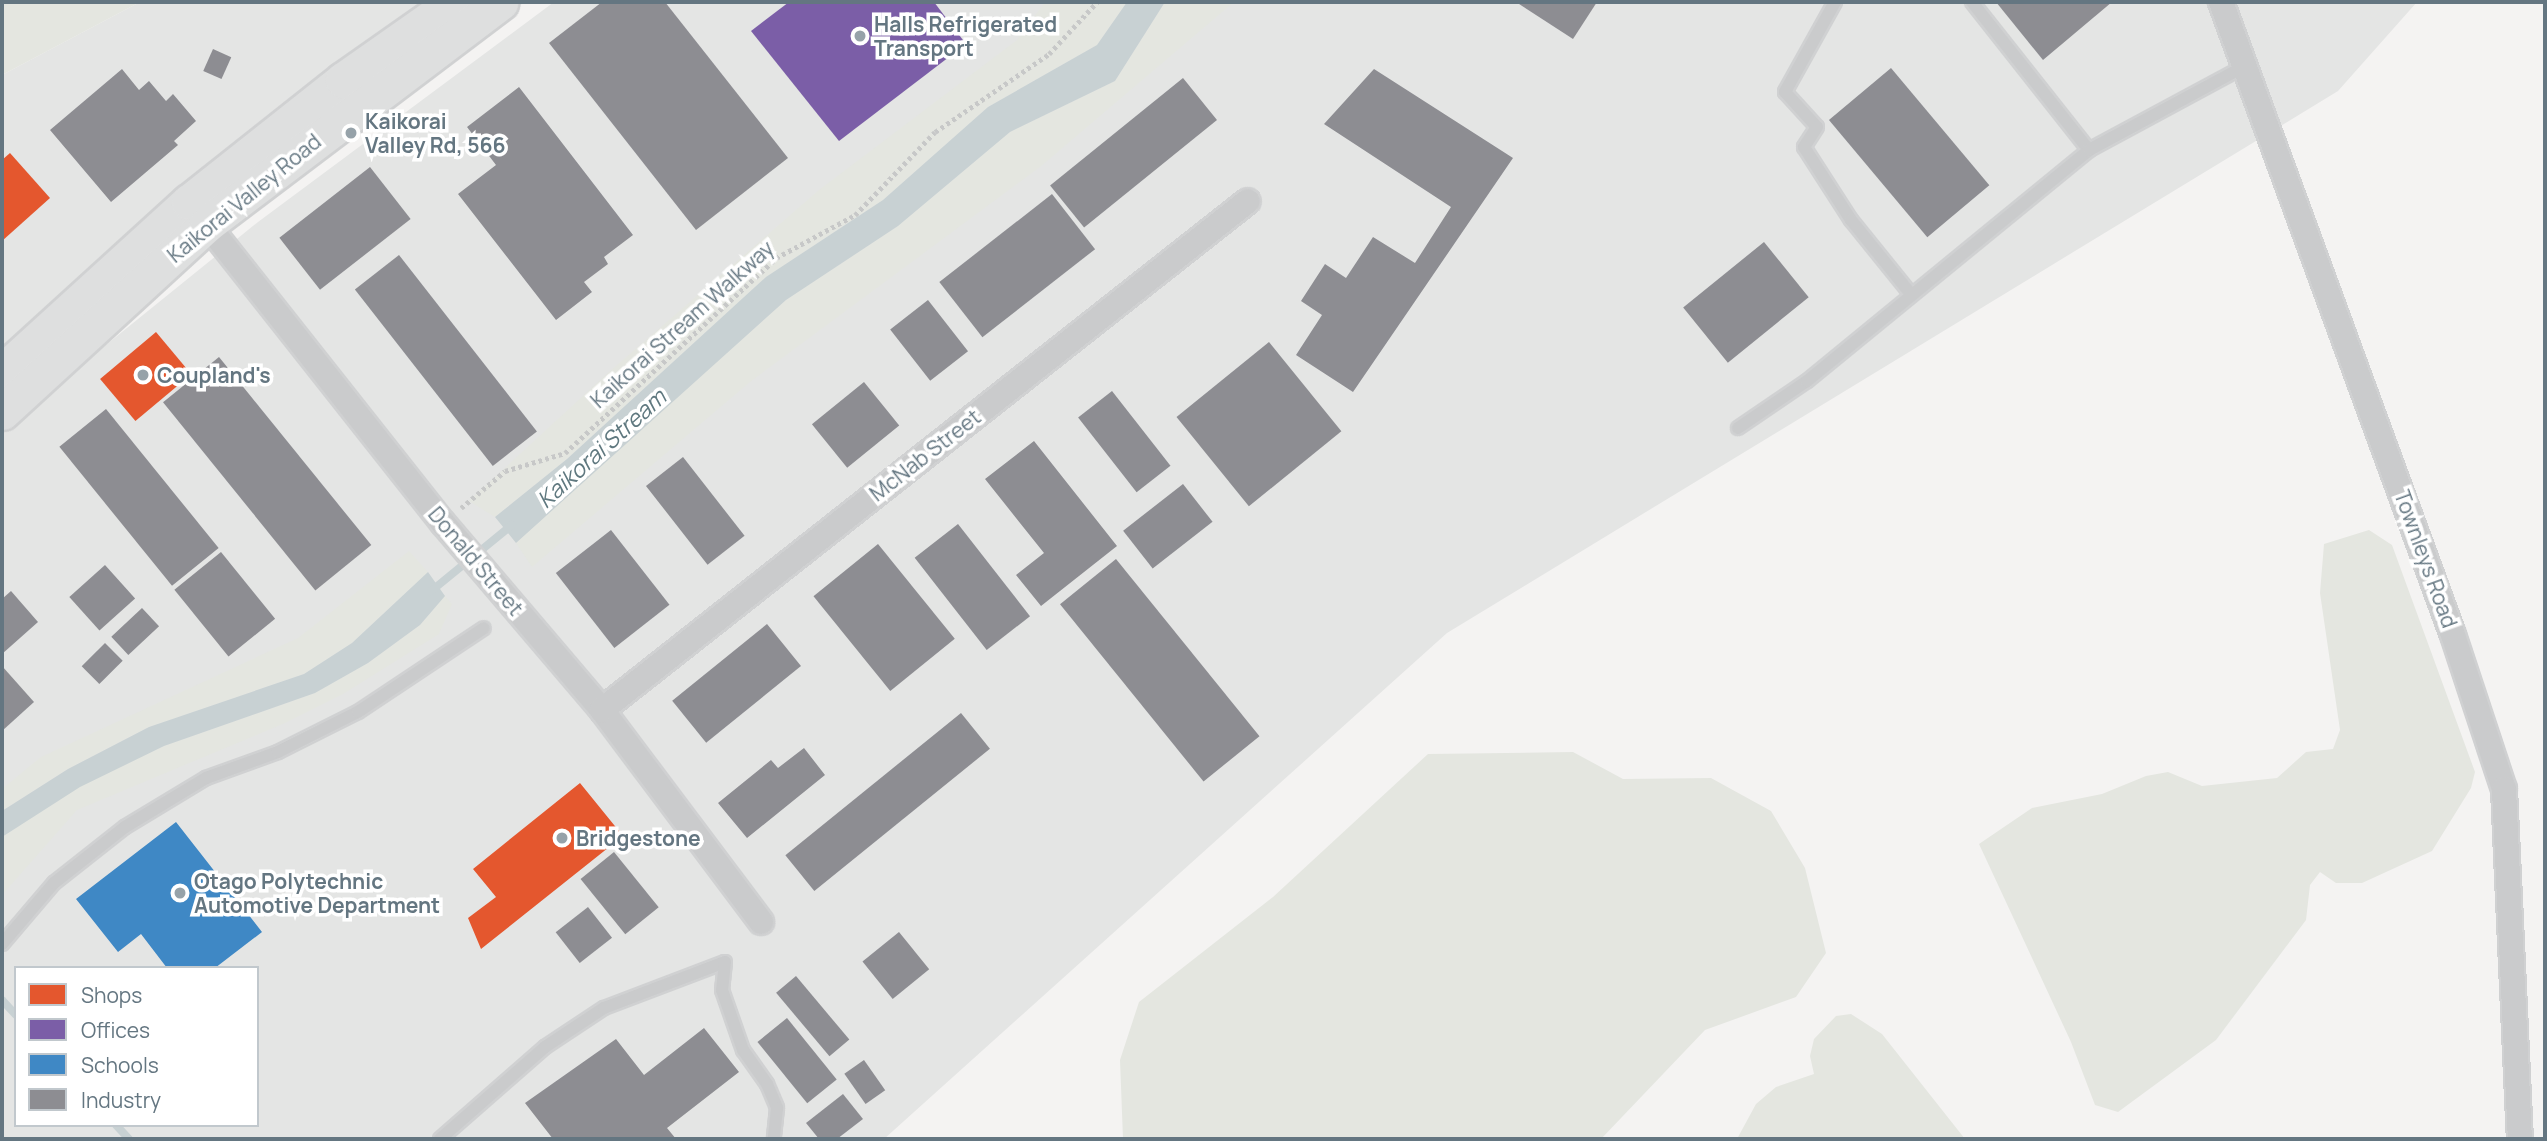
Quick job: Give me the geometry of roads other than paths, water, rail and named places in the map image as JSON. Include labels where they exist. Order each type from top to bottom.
[{"type":"main road","name":"Kaikorai Valley Road","points":[[2,412],[198,213],[343,80],[454,2]]},
{"type":"main road","name":"Kaikorai Valley Road","points":[[2,372],[198,213],[500,2]]},
{"type":"street","name":"Townleys Road","points":[[2221,2],[2454,635],[2504,789],[2520,1139]]},
{"type":"street","name":"McNab Street","points":[[602,710],[1248,201]]},
{"type":"street","name":"Donald Street","points":[[198,213],[443,523],[602,710],[761,922]]},
{"type":"lane","points":[[1835,2],[1785,92],[1817,127],[1804,147],[1851,220],[1910,293]]},
{"type":"lane","points":[[1972,2],[2089,150]]},
{"type":"lane","points":[[1738,428],[1807,380],[1910,293],[2089,150],[2245,66]]},
{"type":"lane","points":[[2,944],[54,883],[125,827],[206,778],[278,752],[358,712],[484,628]]},
{"type":"lane","points":[[440,1139],[545,1047],[604,1008],[725,962],[722,990],[743,1050],[767,1084],[778,1108],[774,1139]]},
{"type":"water","points":[[1127,2],[1165,2],[1115,81],[1010,132],[898,226],[786,300],[516,543],[495,517],[567,459],[766,277],[883,200],[988,107],[1097,45]]},
{"type":"water","points":[[428,572],[445,596],[420,625],[368,663],[315,693],[164,746],[80,787],[2,837],[2,811],[68,769],[149,727],[304,674],[352,643]]},
{"type":"waterway","name":"Kaikorai Stream","points":[[430,592],[512,525]]},
{"type":"waterway","points":[[2,1000],[14,1013]]},
{"type":"waterway","points":[[118,1127],[129,1139]]},
{"type":"place","name":"Halls Refrigerated Transport","points":[[860,36]]},
{"type":"place","name":"Kaikorai Valley Rd, 566","points":[[351,133]]},
{"type":"place","name":"Coupland's","points":[[143,375]]},
{"type":"place","name":"Bridgestone","points":[[562,838]]},
{"type":"place","name":"Otago Polytechnic Automotive Department","points":[[180,893]]}]
